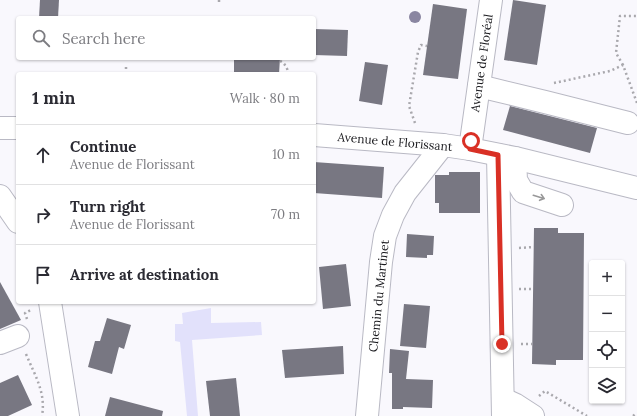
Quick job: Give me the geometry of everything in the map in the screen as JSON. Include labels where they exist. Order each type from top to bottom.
[{"type":"street","name":"Avenue de Floréal","points":[[470,149],[491,0]]},
{"type":"street","points":[[479,86],[628,123]]},
{"type":"street","points":[[0,128],[16,128]]},
{"type":"street","name":"Avenue de Florissant","points":[[316,135],[443,145],[470,149],[637,188]]},
{"type":"street","name":"Chemin du Martinet","points":[[367,416],[381,262],[385,236],[393,215],[405,193],[443,145]]},
{"type":"street","points":[[507,157],[522,192],[562,205]]},
{"type":"street","points":[[507,157],[515,410]]},
{"type":"street","points":[[0,196],[16,219]]},
{"type":"street","points":[[50,304],[68,416]]},
{"type":"path","points":[[637,16],[620,16],[616,53],[623,65],[637,103]]},
{"type":"path","points":[[418,129],[409,106],[418,52],[421,45],[427,46]]},
{"type":"path","points":[[280,61],[288,69],[288,72]]},
{"type":"path","points":[[545,102],[550,84],[610,71],[623,65]]},
{"type":"path","points":[[9,340],[41,388],[43,398],[42,416]]},
{"type":"path","points":[[515,410],[545,392],[586,416]]},
{"type":"path","points":[[633,416],[637,413]]},
{"type":"shaded area","points":[[211,308],[211,323],[261,322],[262,335],[192,340],[198,416],[187,416],[180,342],[175,341],[175,324],[183,324],[182,313]]},
{"type":"building","points":[[40,0],[59,0],[58,16],[39,16]]},
{"type":"building","points":[[513,0],[546,5],[537,65],[504,60]]},
{"type":"building","points":[[433,4],[467,9],[458,79],[423,75]]},
{"type":"building","points":[[316,29],[348,30],[347,56],[316,55]]},
{"type":"building","points":[[234,60],[280,60],[279,72],[234,72]]},
{"type":"building","points":[[365,62],[388,65],[382,105],[359,101]]},
{"type":"building","points":[[510,106],[597,128],[590,153],[503,130]]},
{"type":"building","points":[[316,162],[384,167],[382,198],[316,193]]},
{"type":"building","points":[[449,172],[480,172],[480,213],[439,213],[439,203],[435,203],[435,175],[449,175]]},
{"type":"building","points":[[534,228],[558,228],[558,233],[584,233],[583,360],[556,360],[556,365],[532,364]]},
{"type":"building","points":[[407,234],[434,236],[433,255],[427,255],[427,258],[406,257]]},
{"type":"building","points":[[346,264],[351,306],[323,309],[319,267]]},
{"type":"building","points":[[0,282],[21,320],[0,329]]},
{"type":"building","points":[[404,304],[430,306],[426,348],[400,346]]},
{"type":"building","points":[[107,318],[131,325],[124,349],[119,347],[112,374],[88,367],[95,341],[100,341]]},
{"type":"building","points":[[343,346],[344,374],[285,378],[282,350]]},
{"type":"building","points":[[390,349],[409,351],[406,379],[433,380],[432,408],[403,407],[403,409],[392,409],[392,373],[389,373]]},
{"type":"building","points":[[18,375],[32,405],[8,416],[0,416],[0,383]]},
{"type":"building","points":[[236,378],[240,416],[210,416],[206,381]]},
{"type":"building","points":[[110,397],[163,411],[162,416],[105,416]]},
{"type":"route","points":[[471,141],[470,149],[498,155],[502,344]]}]
